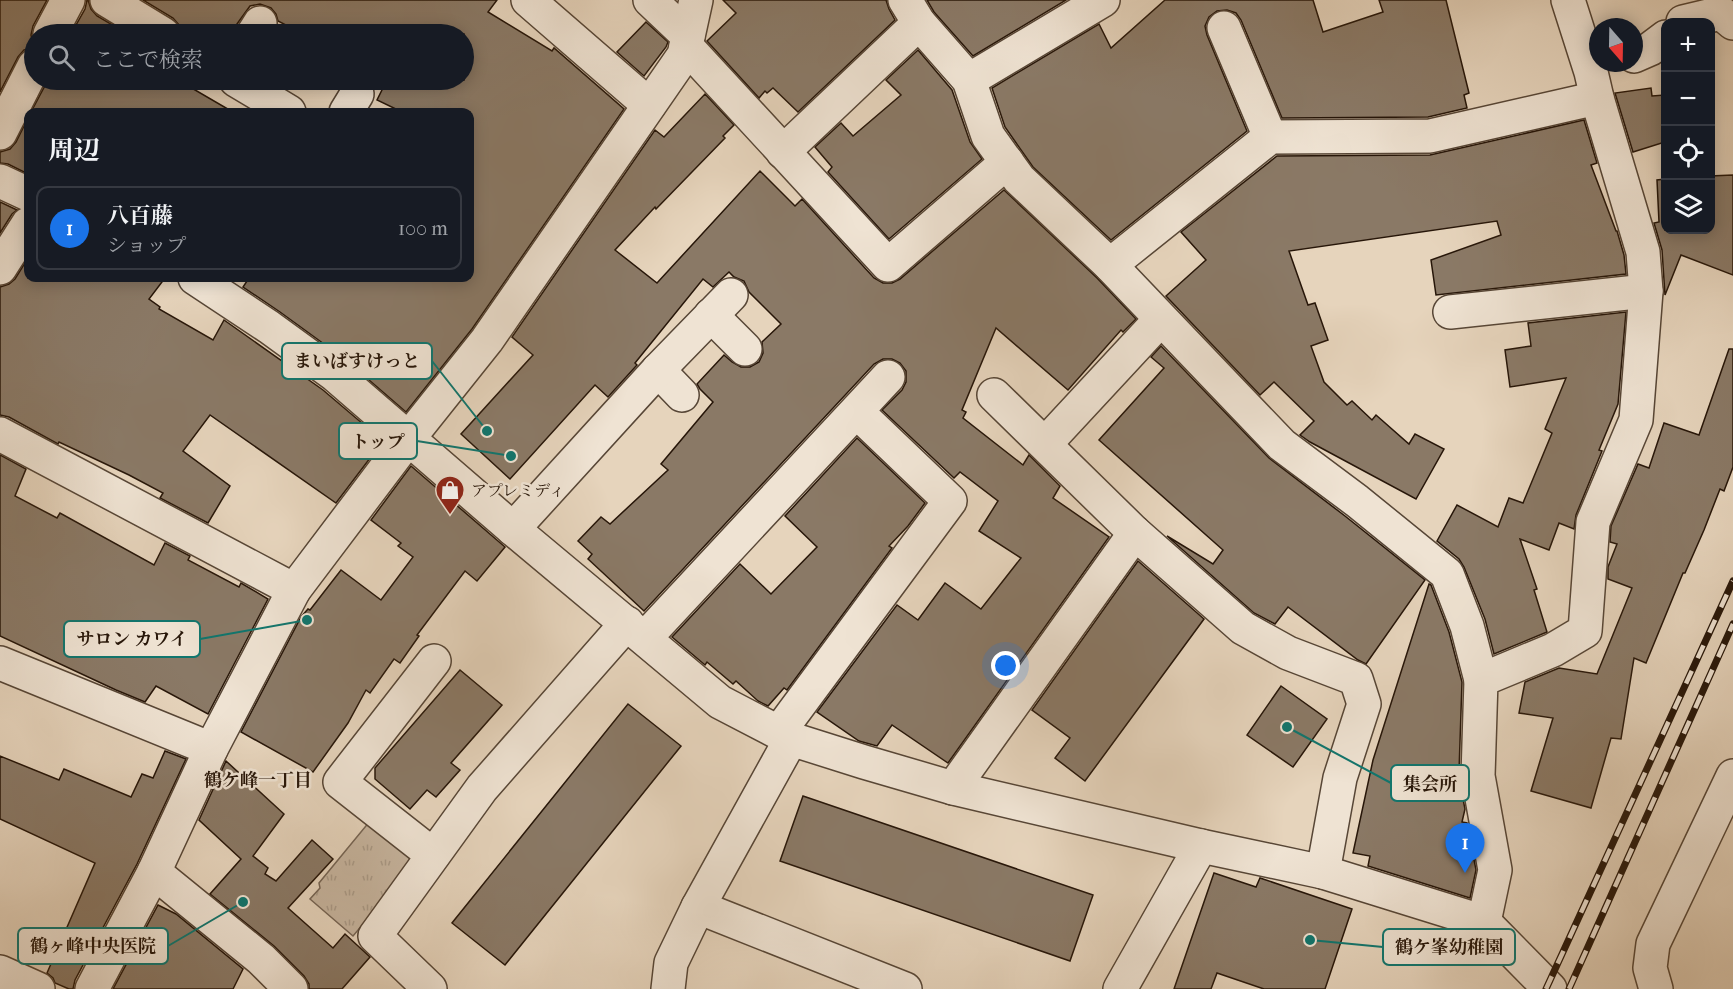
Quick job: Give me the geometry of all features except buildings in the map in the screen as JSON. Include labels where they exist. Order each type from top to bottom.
[{"type":"street","points":[[55,24],[68,0]]},
{"type":"street","points":[[107,0],[147,24]]},
{"type":"street","points":[[528,0],[649,105]]},
{"type":"street","points":[[650,0],[783,152],[888,265],[1007,162]]},
{"type":"street","points":[[92,989],[154,872],[210,749],[294,590],[408,439],[487,340],[684,55],[696,0]]},
{"type":"street","points":[[969,80],[1103,0]]},
{"type":"street","points":[[1481,680],[1553,650],[1585,631],[1593,522],[1636,420],[1646,291],[1643,252],[1601,78],[1568,0]]},
{"type":"street","points":[[783,152],[912,12],[969,80],[988,136],[1019,179],[1110,265],[1282,445],[1357,501],[1447,574],[1467,626],[1481,680],[1478,776],[1495,870],[1484,922]]},
{"type":"street","points":[[1699,18],[1720,13],[1733,23]]},
{"type":"street","points":[[1224,28],[1270,137]]},
{"type":"street","points":[[1643,53],[1661,40]]},
{"type":"street","points":[[1110,265],[1270,137],[1430,136],[1601,78]]},
{"type":"street","points":[[0,133],[24,86]]},
{"type":"street","points":[[253,90],[282,108]]},
{"type":"street","points":[[0,182],[24,192]]},
{"type":"street","points":[[0,268],[24,230]]},
{"type":"street","points":[[213,283],[335,375],[513,529],[720,702],[785,735],[864,762],[953,788],[1323,872],[1484,922],[1532,981]]},
{"type":"street","points":[[1450,312],[1646,291]]},
{"type":"street","points":[[513,529],[658,370],[721,305],[745,349]]},
{"type":"street","points":[[1045,444],[1161,319]]},
{"type":"street","points":[[658,370],[682,394]]},
{"type":"street","points":[[430,989],[375,936],[482,788],[636,631],[857,412],[888,378]]},
{"type":"street","points":[[994,395],[1136,532],[1243,628],[1288,652],[1356,679],[1364,704],[1340,778],[1323,872]]},
{"type":"street","points":[[668,989],[671,963],[785,735],[950,501],[857,412]]},
{"type":"street","points":[[0,434],[294,590]]},
{"type":"street","points":[[953,788],[1136,532]]},
{"type":"street","points":[[433,855],[340,782],[434,661]]},
{"type":"street","points":[[0,663],[210,749]]},
{"type":"street","points":[[1656,989],[1650,968],[1653,944],[1733,776]]},
{"type":"street","points":[[1120,989],[1201,846]]},
{"type":"street","points":[[154,872],[257,974],[289,987]]},
{"type":"street","points":[[698,907],[905,989]]},
{"type":"street","points":[[0,972],[38,989]]},
{"type":"green space","points":[[370,821],[419,858],[353,936],[310,899],[320,888],[319,883]]},
{"type":"railway","points":[[1546,989],[1733,581]]},
{"type":"railway","points":[[1569,989],[1733,624]]},
{"type":"place","name":"まいばすけっと","points":[[487,431]]},
{"type":"place","name":"トップ","points":[[511,456]]},
{"type":"place","name":"アプレミディ","points":[[450,516]]},
{"type":"place","name":"サロン カワイ","points":[[307,620]]},
{"type":"place","name":"集会所","points":[[1287,727]]},
{"type":"place","name":"八百藤","points":[[1465,873]]},
{"type":"place","name":"鶴ヶ峰中央医院","points":[[243,902]]},
{"type":"place","name":"鶴ケ峯幼稚園","points":[[1310,940]]},
{"type":"district","name":"鶴ケ峰一丁目","points":[[258,780]]}]
